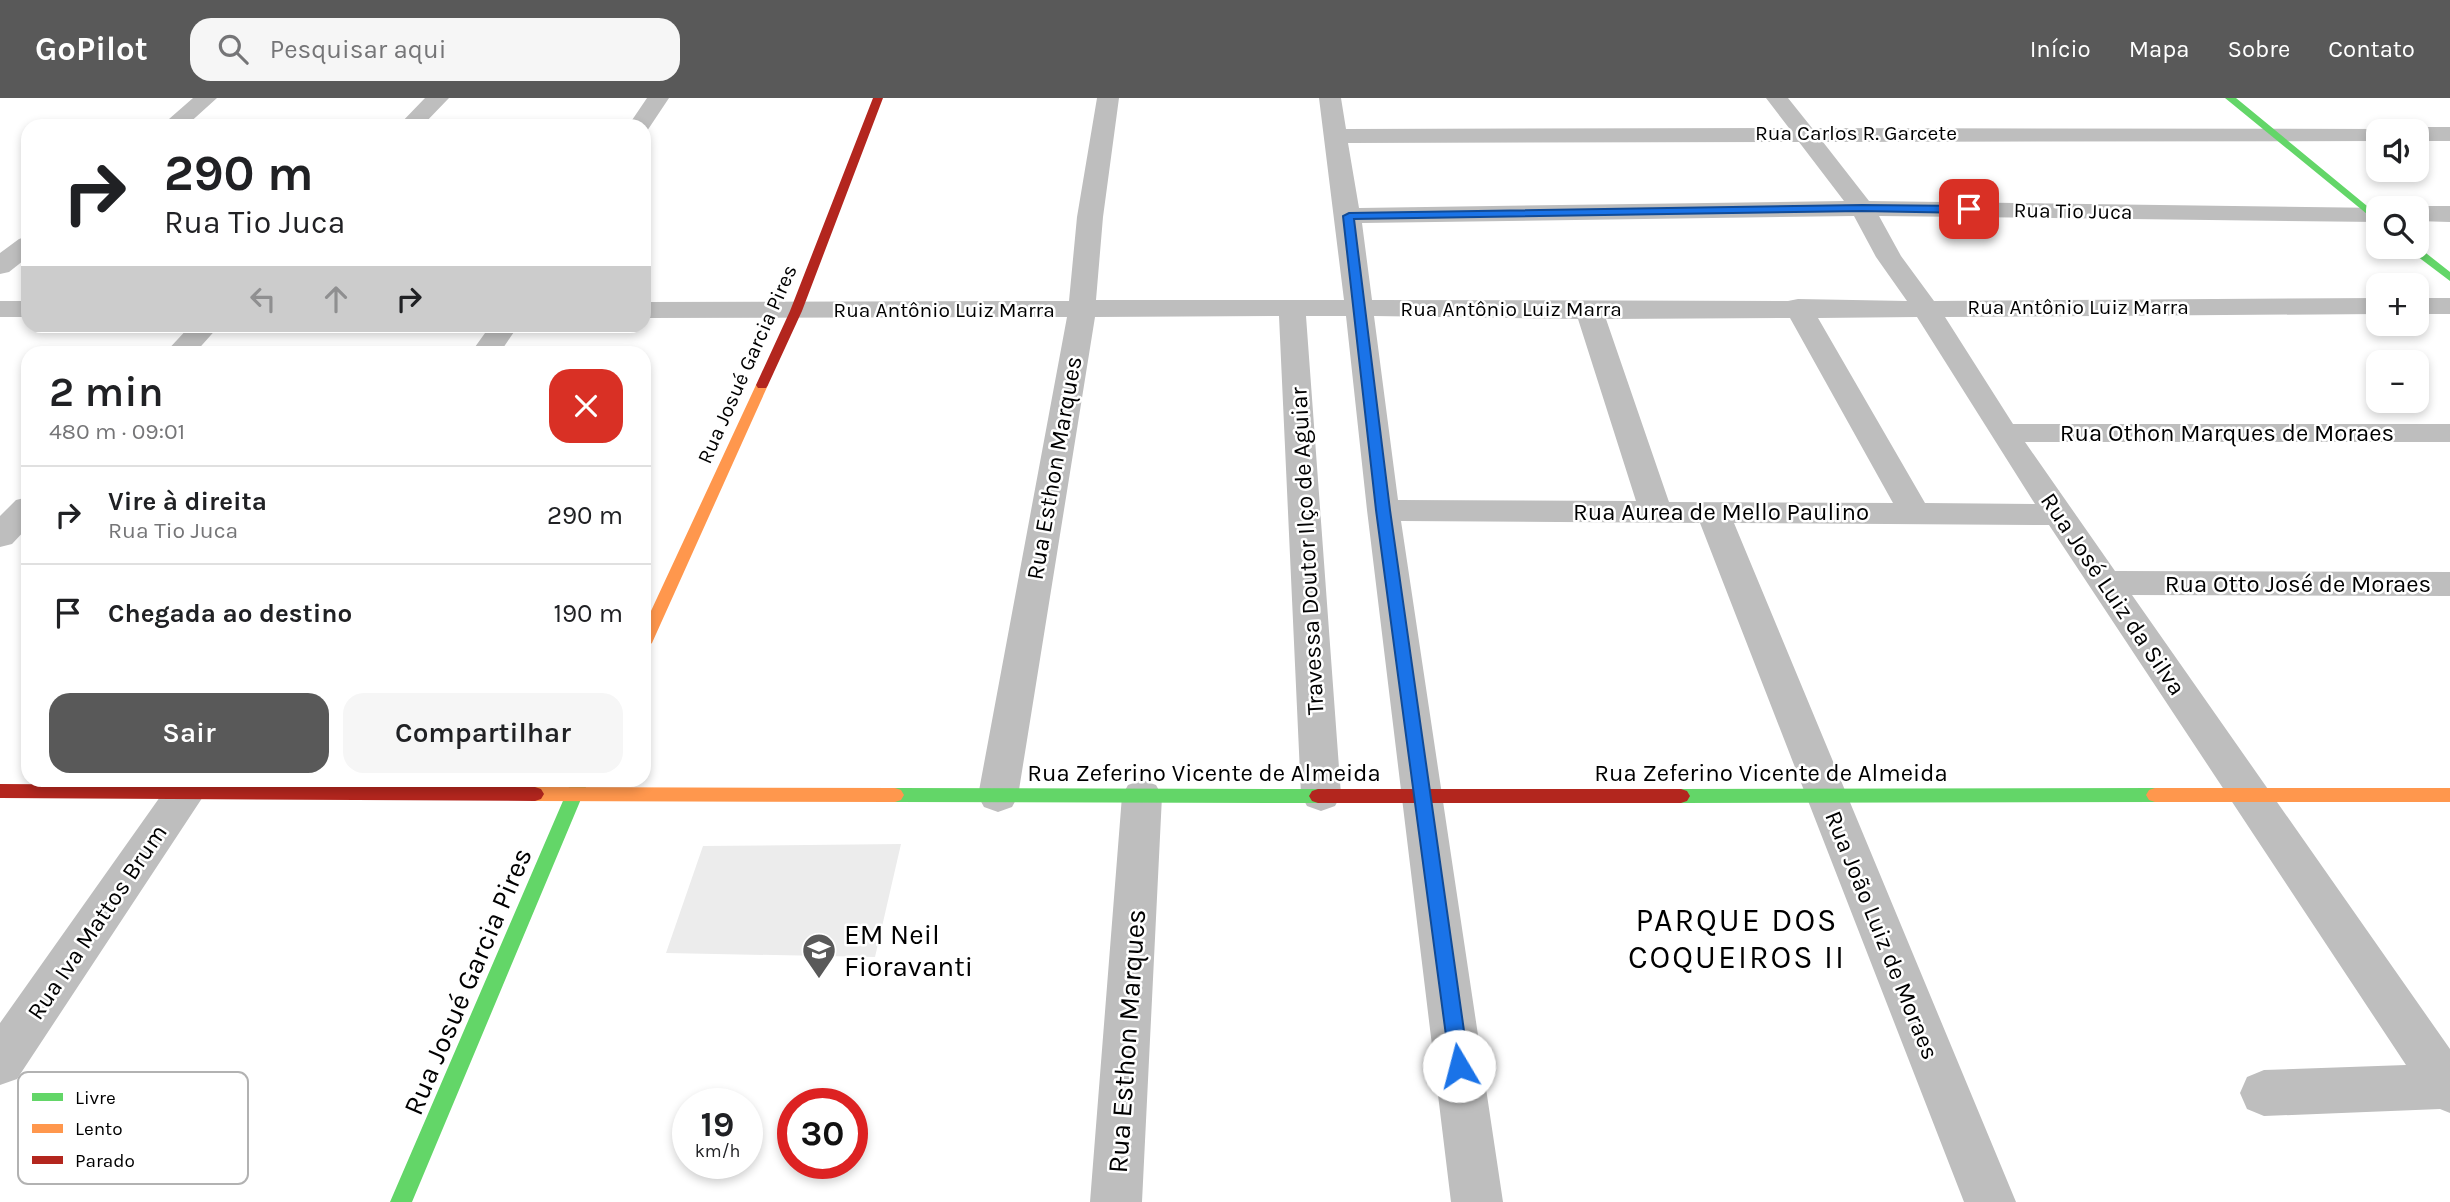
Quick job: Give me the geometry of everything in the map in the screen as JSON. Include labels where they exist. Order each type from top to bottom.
[{"type":"street","points":[[180,119],[206,98]]},
{"type":"street","points":[[416,119],[438,98]]},
{"type":"street","points":[[644,119],[658,98]]},
{"type":"street","name":"Rua Josué Garcia Pires","points":[[651,628],[796,311],[878,98]]},
{"type":"street","name":"Rua Esthon Marques","points":[[998,796],[1082,309],[1090,217],[1108,98]]},
{"type":"street","points":[[1329,98],[1333,136],[1349,216],[1357,308],[1383,510],[1477,1202]]},
{"type":"street","name":"Rua José Luiz da Silva","points":[[1777,98],[1801,133],[1862,208],[1889,257],[1925,307],[2003,433],[2449,1087]]},
{"type":"street","points":[[2230,98],[2366,208]]},
{"type":"street","name":"Rua Carlos R. Garcete","points":[[1333,136],[2366,134]]},
{"type":"street","points":[[2429,134],[2450,134]]},
{"type":"street","name":"Rua Tio Juca","points":[[1349,216],[1862,208],[2366,216]]},
{"type":"street","points":[[2429,214],[2450,214]]},
{"type":"street","points":[[0,266],[21,250]]},
{"type":"street","points":[[2426,259],[2450,278]]},
{"type":"street","name":"Rua Antônio Luiz Marra","points":[[651,310],[1357,308],[1589,311],[1798,307],[2366,306]]},
{"type":"street","points":[[2429,306],[2450,306]]},
{"type":"street","points":[[1798,307],[1915,514]]},
{"type":"street","name":"Travessa Doutor Ilço de Aguiar","points":[[1292,308],[1321,795]]},
{"type":"street","points":[[0,309],[21,309]]},
{"type":"street","points":[[1589,311],[1656,512]]},
{"type":"street","points":[[186,346],[198,333]]},
{"type":"street","name":"Rua Othon Marques de Moraes","points":[[2003,433],[2450,433]]},
{"type":"street","name":"Rua Aurea de Mello Paulino","points":[[1383,510],[2059,515]]},
{"type":"street","name":"Rua João Luiz de Moraes","points":[[1713,513],[1990,1202]]},
{"type":"street","points":[[0,536],[21,514]]},
{"type":"street","name":"Rua Otto José de Moraes","points":[[2104,583],[2450,584]]},
{"type":"street","name":"Rua Zeferino Vicente de Almeida","points":[[0,791],[152,787]]},
{"type":"street","name":"Rua Iva Mattos Brum","points":[[0,1063],[189,787]]},
{"type":"street","name":"Rua Josué Garcia Pires","points":[[401,1202],[578,787]]},
{"type":"street","name":"Rua Zeferino Vicente de Almeida","points":[[578,787],[998,796],[2450,795]]},
{"type":"street","name":"Rua Esthon Marques","points":[[1116,1202],[1142,796]]},
{"type":"street","points":[[2264,1093],[2449,1087]]},
{"type":"shaded area","points":[[901,844],[875,957],[666,953],[703,846]]},
{"type":"traffic: fast","points":[[2230,98],[2366,210]]},
{"type":"traffic: fast","points":[[2426,259],[2450,278]]},
{"type":"traffic: fast","points":[[401,1202],[578,787]]},
{"type":"traffic: fast","points":[[895,795],[1318,796]]},
{"type":"traffic: fast","points":[[1681,796],[2155,795]]},
{"type":"traffic: slow","points":[[651,628],[762,385]]},
{"type":"traffic: slow","points":[[535,794],[895,795]]},
{"type":"traffic: slow","points":[[2155,795],[2450,795]]},
{"type":"traffic: jam","points":[[762,385],[796,311],[878,98]]},
{"type":"traffic: jam","points":[[0,791],[535,794]]},
{"type":"traffic: jam","points":[[1318,796],[1681,796]]},
{"type":"place","name":"EM Neil Fioravanti","points":[[819,980]]},
{"type":"district","name":"PARQUE DOS COQUEIROS II","points":[[1737,938]]},
{"type":"route","points":[[1459,1066],[1383,510],[1357,308],[1349,216],[1862,208],[1969,209]]}]
